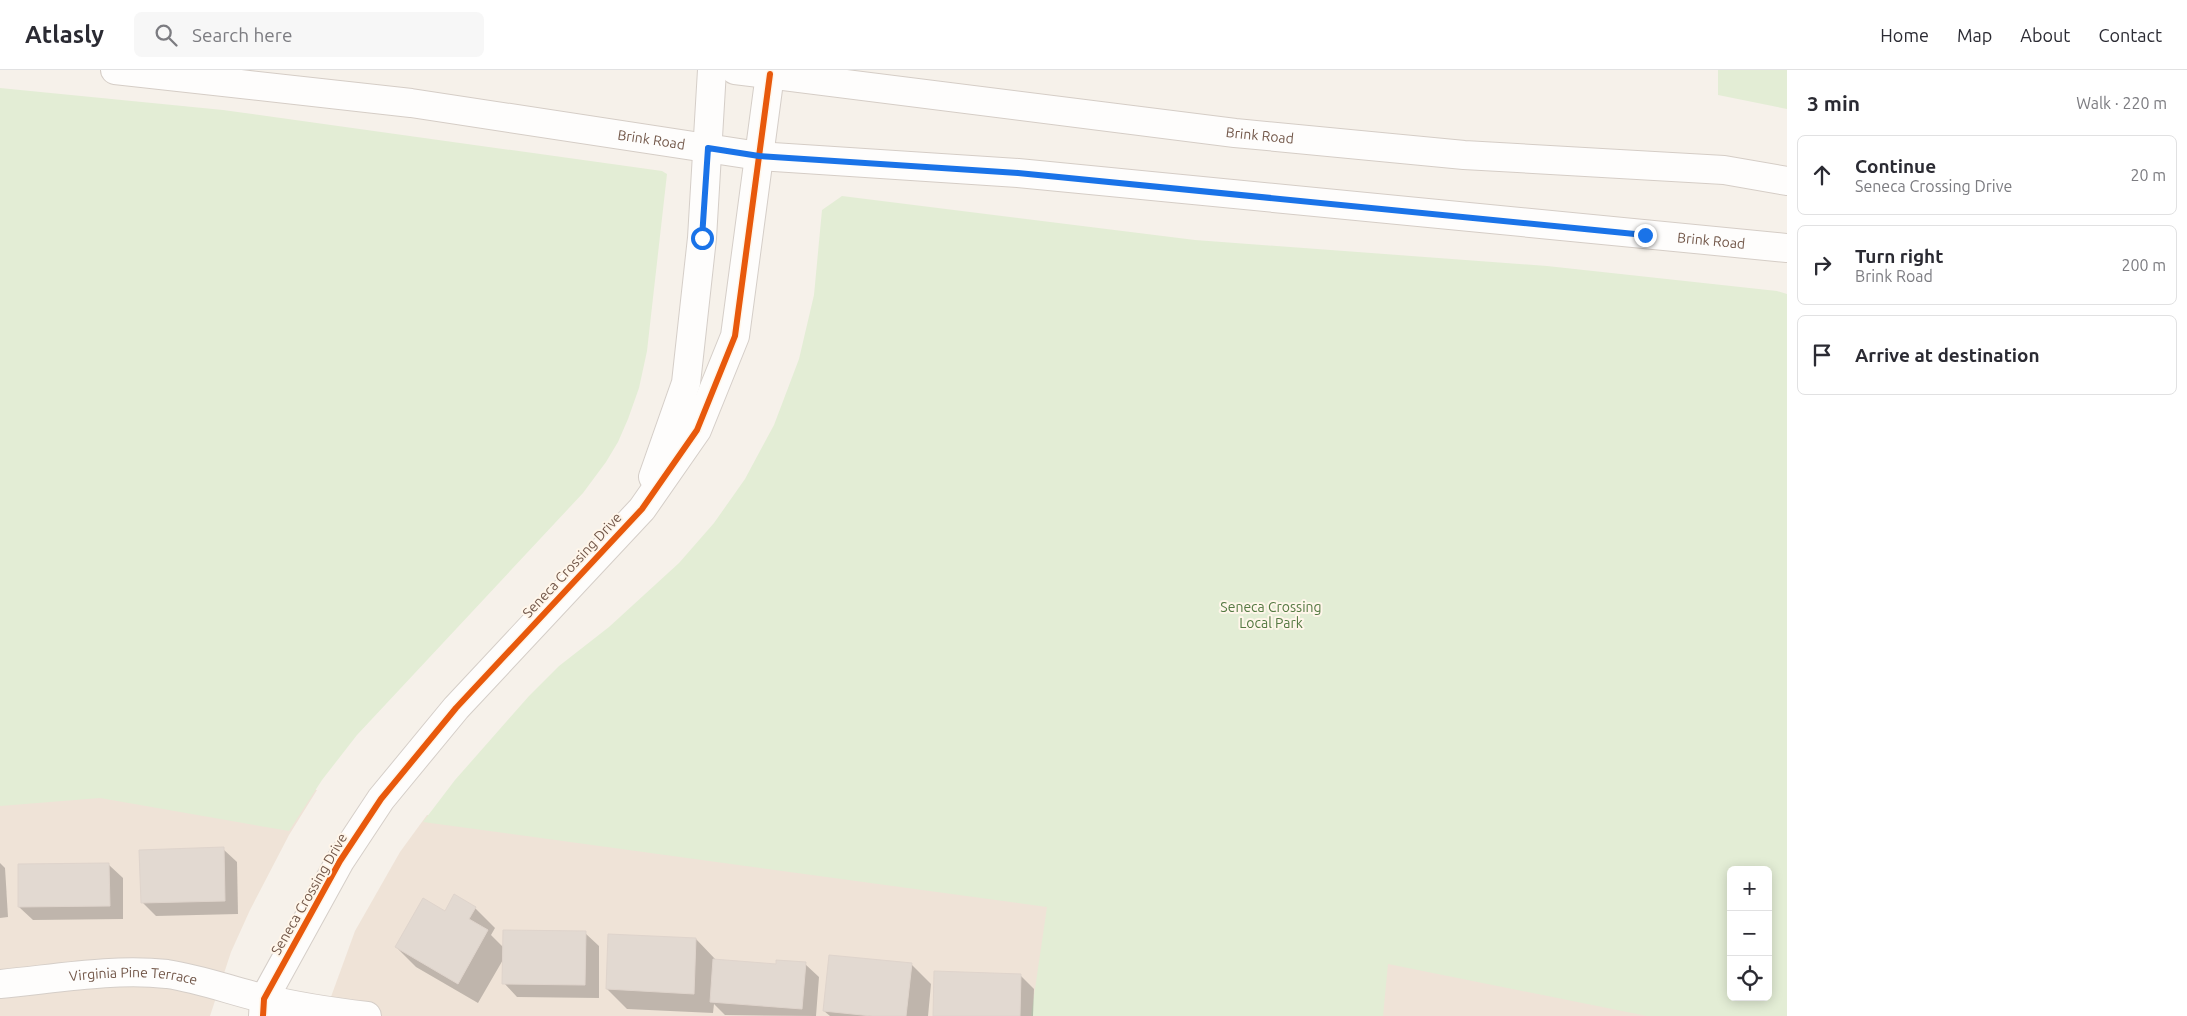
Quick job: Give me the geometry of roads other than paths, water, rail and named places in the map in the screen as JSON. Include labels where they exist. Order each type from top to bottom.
[{"type":"main road","name":"Brink Road","points":[[114,70],[411,103],[759,156],[1018,173],[1787,248]]},
{"type":"main road","name":"Seneca Crossing Drive","points":[[642,509],[686,384],[702,238],[712,70]]},
{"type":"main road","name":"Brink Road","points":[[735,70],[1235,133],[1464,155],[1724,170],[1787,181]]},
{"type":"main road","name":"Seneca Crossing Drive","points":[[264,1007],[340,861],[381,799],[456,708],[642,509],[697,430],[735,336],[770,74]]},
{"type":"main road","name":"Virginia Pine Terrace","points":[[0,984],[132,972],[195,978],[264,1007],[367,1016]]},
{"type":"park label","name":"Seneca Crossing Local Park","points":[[1271,616]]}]
